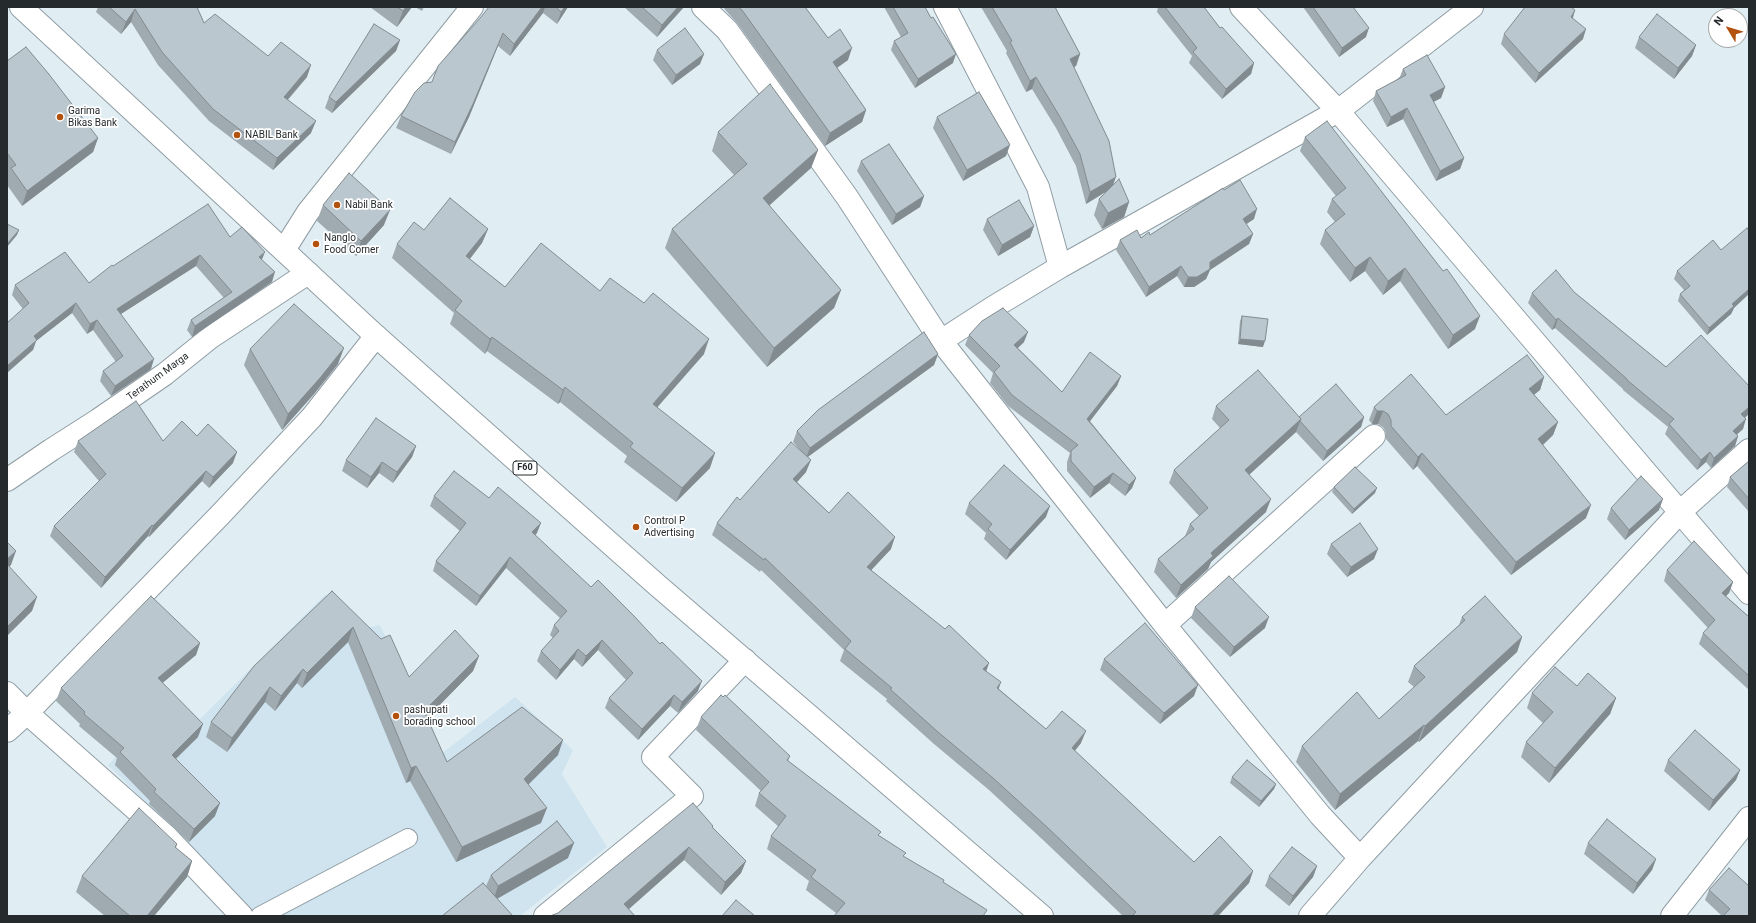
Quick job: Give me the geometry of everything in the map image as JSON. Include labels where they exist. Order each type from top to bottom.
[{"type":"street","name":"F60","points":[[21,7],[376,336],[657,585],[1042,916]]},
{"type":"street","points":[[284,250],[308,212],[472,7]]},
{"type":"street","points":[[703,7],[727,30],[847,197],[941,341],[1164,625],[1320,815],[1360,858]]},
{"type":"street","points":[[945,7],[1038,187],[1060,267]]},
{"type":"street","points":[[1241,7],[1338,111],[1749,593]]},
{"type":"street","points":[[941,341],[1060,267],[1338,111],[1472,7]]},
{"type":"street","name":"Terathum Marga","points":[[7,480],[165,374],[211,337],[308,272]]},
{"type":"street","points":[[7,731],[27,713],[225,510],[312,417],[376,336]]},
{"type":"street","points":[[1164,625],[1374,436]]},
{"type":"street","points":[[1310,916],[1360,858],[1680,512],[1749,450]]},
{"type":"street","points":[[544,916],[692,796],[653,757],[745,660]]},
{"type":"street","points":[[7,693],[27,713],[167,837],[242,916]]},
{"type":"street","points":[[1672,916],[1749,818]]},
{"type":"lane","points":[[260,916],[408,838]]},
{"type":"shaded area","points":[[325,595],[362,629],[380,625],[441,754],[515,697],[573,750],[562,774],[607,847],[520,916],[259,916],[108,765],[174,696],[200,719]]},
{"type":"building","points":[[109,7],[197,7],[204,23],[215,14],[268,56],[281,42],[311,65],[284,97],[316,121],[277,158],[213,109],[162,52],[135,9],[126,22]]},
{"type":"building","points":[[397,7],[406,7],[403,11]]},
{"type":"building","points":[[489,7],[542,7],[514,44],[503,33],[455,142],[401,116],[415,92],[424,83],[432,82],[438,66]]},
{"type":"building","points":[[556,7],[565,7],[561,12]]},
{"type":"building","points":[[642,7],[678,7],[662,25]]},
{"type":"building","points":[[738,7],[805,7],[828,38],[840,29],[852,48],[833,62],[866,110],[830,133],[742,10]]},
{"type":"building","points":[[893,7],[925,7],[956,54],[918,79],[894,41],[908,33]]},
{"type":"building","points":[[992,7],[1055,7],[1080,54],[1070,59],[1109,141],[1116,177],[1090,192],[1080,154],[1036,77],[1030,81],[1010,42],[1012,41]]},
{"type":"building","points":[[1165,7],[1204,7],[1220,28],[1222,27],[1254,63],[1226,89],[1193,52],[1197,48]]},
{"type":"building","points":[[1313,7],[1353,7],[1369,28],[1342,48]]},
{"type":"building","points":[[1525,7],[1571,7],[1575,10],[1571,17],[1586,29],[1539,73],[1504,34]]},
{"type":"building","points":[[1657,14],[1696,45],[1678,68],[1639,37]]},
{"type":"building","points":[[374,24],[400,40],[336,102],[329,97]]},
{"type":"building","points":[[685,28],[704,54],[676,75],[657,50]]},
{"type":"building","points":[[26,47],[98,138],[27,191],[11,168],[16,165],[7,153],[7,61]]},
{"type":"building","points":[[1427,55],[1445,87],[1430,95],[1464,158],[1440,171],[1407,108],[1391,117],[1376,91],[1406,75],[1403,69]]},
{"type":"building","points":[[770,84],[818,150],[763,198],[841,290],[774,348],[672,229],[747,164],[718,132]]},
{"type":"building","points":[[979,92],[1010,145],[967,170],[937,117]]},
{"type":"building","points":[[1327,121],[1443,271],[1447,269],[1480,316],[1453,335],[1405,268],[1388,281],[1370,257],[1355,268],[1325,230],[1345,214],[1332,199],[1346,188],[1305,137]]},
{"type":"building","points":[[889,144],[924,196],[896,214],[861,161]]},
{"type":"building","points":[[349,173],[390,210],[361,241],[323,205]]},
{"type":"building","points":[[1119,179],[1129,202],[1108,213],[1099,199]]},
{"type":"building","points":[[1240,180],[1257,209],[1243,219],[1253,234],[1210,262],[1210,269],[1197,277],[1188,277],[1181,266],[1149,287],[1120,240],[1137,230],[1141,238],[1149,232],[1150,235],[1223,188],[1224,190]]},
{"type":"building","points":[[450,198],[488,229],[466,256],[505,287],[541,243],[600,291],[610,278],[644,303],[653,293],[709,339],[653,404],[715,453],[682,488],[630,447],[633,443],[565,387],[563,390],[492,337],[490,339],[455,310],[462,301],[397,244],[414,222],[424,230]]},
{"type":"building","points":[[1019,200],[1034,226],[1002,245],[987,219]]},
{"type":"building","points":[[208,204],[230,237],[242,227],[265,252],[259,257],[275,272],[195,326],[191,320],[232,292],[200,255],[117,309],[154,359],[115,386],[103,371],[123,356],[97,320],[90,324],[76,303],[34,336],[37,340],[7,366],[7,323],[29,303],[15,285],[65,252],[89,283],[112,265],[113,266]]},
{"type":"building","points":[[7,224],[19,230],[7,244]]},
{"type":"building","points":[[1747,228],[1749,231],[1749,289],[1732,304],[1734,306],[1709,328],[1680,294],[1690,286],[1677,271],[1713,240],[1721,250]]},
{"type":"building","points":[[1556,270],[1574,292],[1666,367],[1701,335],[1749,386],[1749,407],[1741,414],[1746,419],[1733,431],[1738,436],[1714,458],[1710,452],[1701,460],[1669,424],[1674,419],[1627,380],[1558,318],[1556,320],[1532,293]]},
{"type":"building","points":[[294,304],[344,348],[288,414],[250,349]]},
{"type":"building","points":[[1003,308],[1028,332],[1014,345],[1062,392],[1090,352],[1121,376],[1087,419],[1136,478],[1129,485],[1113,473],[1094,487],[1071,461],[1071,451],[1078,445],[1012,395],[994,372],[1000,366],[969,335],[982,321]]},
{"type":"building","points":[[1242,316],[1268,319],[1265,341],[1240,339]]},
{"type":"building","points":[[924,332],[938,354],[810,448],[797,431],[818,410]]},
{"type":"building","points":[[1527,355],[1544,377],[1529,389],[1558,422],[1538,439],[1591,505],[1516,562],[1422,453],[1418,457],[1391,426],[1391,420],[1388,414],[1383,411],[1377,411],[1374,407],[1411,374],[1446,415]]},
{"type":"building","points":[[1258,370],[1301,419],[1245,470],[1271,499],[1211,553],[1213,556],[1181,585],[1158,559],[1194,529],[1190,524],[1208,508],[1174,470],[1229,420],[1216,406]]},
{"type":"building","points":[[1336,384],[1364,417],[1327,451],[1300,421],[1301,419],[1299,417]]},
{"type":"building","points":[[136,401],[163,441],[182,421],[197,436],[208,424],[237,452],[213,477],[206,471],[153,526],[152,525],[105,577],[54,526],[106,474],[78,441]]},
{"type":"building","points":[[376,418],[416,446],[397,472],[382,462],[371,477],[346,460]]},
{"type":"building","points":[[791,442],[811,460],[793,479],[829,513],[848,492],[895,537],[867,567],[945,629],[949,625],[989,663],[983,669],[1001,682],[997,688],[1046,729],[1062,711],[1086,731],[1072,748],[1194,862],[1220,836],[1253,871],[1212,916],[1134,916],[1133,915],[1136,912],[1047,827],[890,689],[892,688],[845,649],[851,641],[765,558],[764,560],[717,523],[737,497],[740,500]]},
{"type":"building","points":[[1749,461],[1749,499],[1730,477]]},
{"type":"building","points":[[1004,465],[1050,506],[1010,550],[988,529],[992,524],[969,503]]},
{"type":"building","points":[[1355,467],[1377,488],[1354,509],[1334,487]]},
{"type":"building","points":[[454,471],[489,498],[498,487],[541,523],[532,532],[591,587],[598,580],[660,644],[662,642],[702,681],[682,702],[674,695],[642,729],[609,698],[633,673],[602,640],[586,656],[578,649],[560,670],[541,651],[559,631],[554,625],[567,611],[510,557],[480,596],[436,561],[466,523],[434,496]]},
{"type":"building","points":[[1641,476],[1663,499],[1629,530],[1611,508]]},
{"type":"building","points":[[1360,523],[1378,549],[1351,567],[1331,544]]},
{"type":"building","points":[[1694,541],[1733,582],[1722,593],[1749,617],[1749,676],[1703,633],[1715,620],[1667,570]]},
{"type":"building","points":[[7,542],[16,551],[7,559]]},
{"type":"building","points":[[7,564],[37,597],[7,627]]},
{"type":"building","points":[[1229,576],[1269,617],[1234,647],[1195,607]]},
{"type":"building","points":[[332,591],[381,639],[390,635],[409,677],[455,630],[479,656],[424,711],[447,762],[522,707],[563,740],[524,779],[547,808],[462,847],[416,766],[411,768],[353,627],[307,673],[303,669],[281,696],[270,687],[232,738],[211,722],[254,666]]},
{"type":"building","points":[[151,596],[200,643],[158,678],[203,724],[172,755],[220,803],[194,829],[154,792],[156,789],[120,752],[124,748],[84,714],[85,712],[61,688]]},
{"type":"building","points":[[1485,596],[1522,637],[1425,726],[1424,725],[1340,794],[1302,746],[1357,692],[1379,719],[1425,677],[1414,666],[1465,620],[1462,617]]},
{"type":"building","points":[[1145,623],[1198,685],[1164,713],[1104,659]]},
{"type":"building","points":[[1555,667],[1577,686],[1588,673],[1616,698],[1555,768],[1526,742],[1553,712],[1532,693]]},
{"type":"building","points":[[721,695],[723,697],[725,695],[790,756],[787,760],[881,832],[878,835],[906,853],[903,856],[944,880],[943,882],[987,910],[983,916],[834,916],[845,903],[811,877],[816,870],[771,836],[786,816],[759,793],[769,782],[701,717]]},
{"type":"building","points":[[1695,730],[1740,770],[1713,800],[1668,760]]},
{"type":"building","points":[[1247,760],[1276,784],[1261,801],[1232,777]]},
{"type":"building","points":[[693,803],[713,826],[712,827],[746,861],[725,882],[689,847],[624,904],[635,916],[550,916],[558,913]]},
{"type":"building","points":[[139,808],[177,844],[175,847],[192,861],[147,916],[130,916],[82,876]]},
{"type":"building","points":[[1607,819],[1656,859],[1637,883],[1588,843]]},
{"type":"building","points":[[557,821],[574,843],[498,886],[491,875]]},
{"type":"building","points":[[1292,847],[1317,866],[1293,896],[1269,876]]},
{"type":"building","points":[[1729,868],[1749,886],[1749,916],[1723,916],[1730,909],[1709,890]]},
{"type":"building","points":[[483,883],[513,916],[442,916]]},
{"type":"building","points":[[736,900],[755,916],[722,916]]},
{"type":"place","name":"Garima Bikas Bank","points":[[60,117]]},
{"type":"place","name":"NABIL Bank","points":[[237,135]]},
{"type":"place","name":"Nabil Bank","points":[[337,205]]},
{"type":"place","name":"Nanglo Food Corner","points":[[316,244]]},
{"type":"place","name":"Control P Advertising","points":[[636,527]]},
{"type":"place","name":"pashupati borading school","points":[[396,716]]}]
